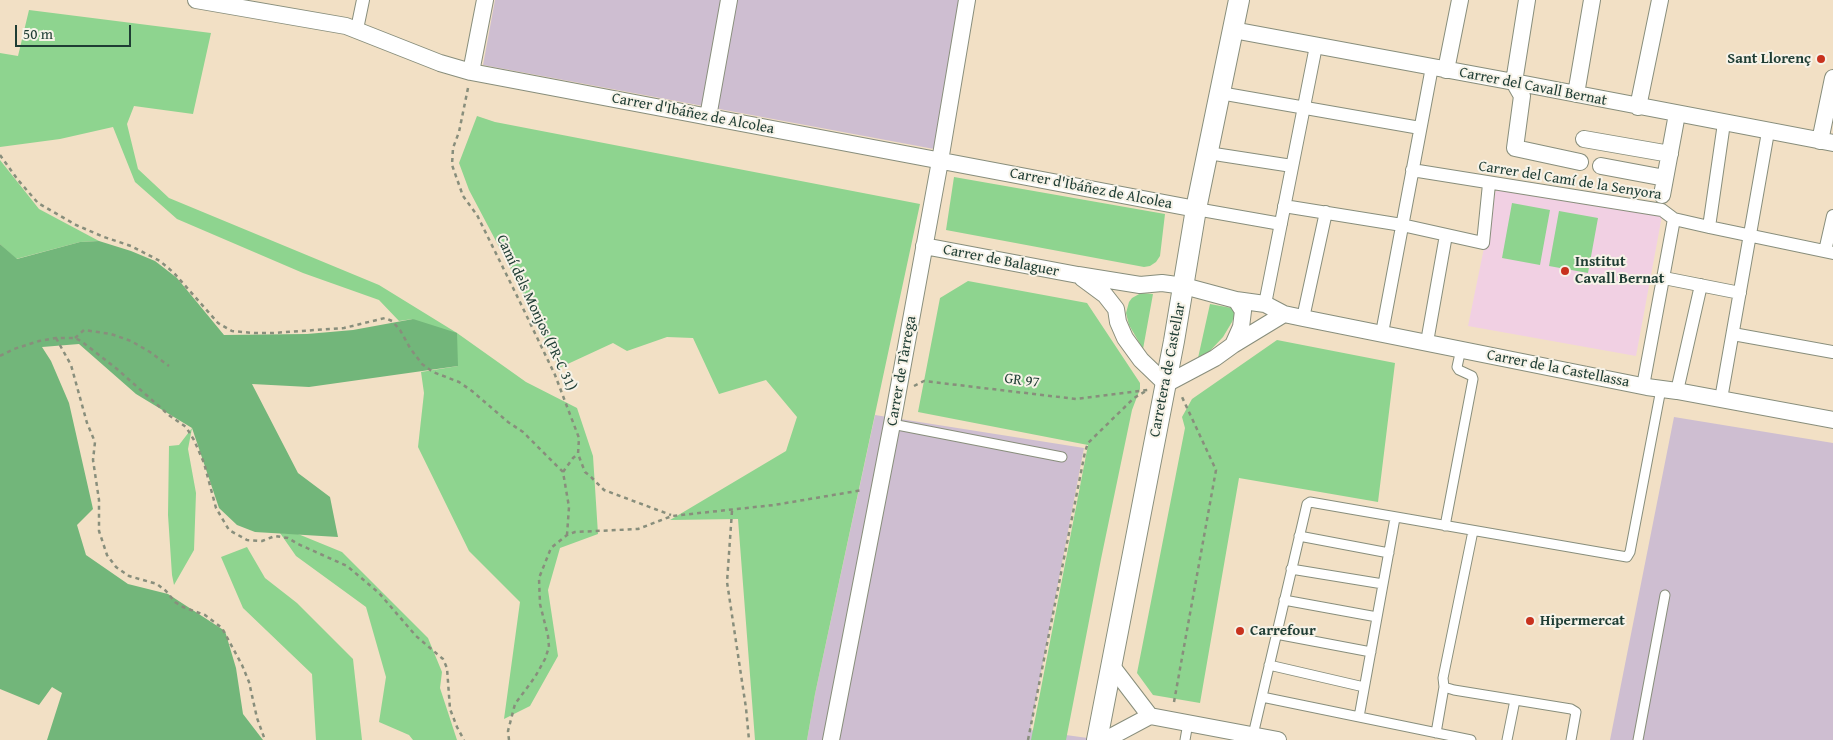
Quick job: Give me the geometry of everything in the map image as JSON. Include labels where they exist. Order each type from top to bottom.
[{"type":"street","name":"Carrer d'Ibáñez de Alcolea","points":[[196,0],[245,4],[357,29],[418,55],[471,72],[1196,209]]},
{"type":"street","points":[[357,29],[363,0]]},
{"type":"street","points":[[471,72],[485,0]]},
{"type":"street","points":[[708,118],[729,0]]},
{"type":"street","name":"Carrer de Tàrrega","points":[[831,740],[898,396],[967,0]]},
{"type":"street","name":"Carretera de Castellar","points":[[1097,740],[1112,665],[1159,389],[1184,286],[1196,209],[1239,0]]},
{"type":"street","points":[[1382,333],[1420,128],[1460,0]]},
{"type":"street","points":[[1527,0],[1514,82],[1522,96],[1515,148],[1580,162]]},
{"type":"street","points":[[1576,94],[1592,0]]},
{"type":"street","points":[[1638,107],[1660,0]]},
{"type":"street","name":"Carrer del Cavall Bernat","points":[[1233,30],[1827,142]]},
{"type":"street","points":[[1265,304],[1316,46]]},
{"type":"street","points":[[1827,142],[1833,78]]},
{"type":"street","points":[[1220,93],[1420,128]]},
{"type":"street","points":[[1662,195],[1677,114]]},
{"type":"street","points":[[1709,228],[1724,123]]},
{"type":"street","points":[[1721,399],[1768,132]]},
{"type":"street","points":[[1584,139],[1670,154]]},
{"type":"street","points":[[1208,153],[1292,166]]},
{"type":"street","points":[[1601,166],[1666,178]]},
{"type":"street","name":"Carrer del Camí de la Senyora","points":[[1412,170],[1489,184],[1662,210],[1674,219],[1709,228],[1829,252]]},
{"type":"street","points":[[1284,206],[1402,226],[1483,243],[1489,184]]},
{"type":"street","points":[[1196,209],[1281,224]]},
{"type":"street","points":[[1303,318],[1326,212]]},
{"type":"street","points":[[1829,252],[1833,216]]},
{"type":"street","points":[[1643,386],[1674,219]]},
{"type":"street","points":[[1426,342],[1446,235]]},
{"type":"street","name":"Carrer de Balaguer","points":[[924,246],[1140,285],[1162,283],[1184,286]]},
{"type":"street","name":"Carrer de Balaguer","points":[[1078,275],[1106,295],[1116,309],[1118,322],[1126,338],[1159,389]]},
{"type":"street","points":[[1664,278],[1740,293]]},
{"type":"street","points":[[1116,309],[1122,295],[1140,285]]},
{"type":"street","points":[[1669,390],[1700,285]]},
{"type":"street","name":"Carrer de la Castellassa","points":[[1184,286],[1236,300],[1265,304],[1284,314],[1303,318],[1643,386],[1833,420]]},
{"type":"street","points":[[1233,345],[1241,328],[1243,312],[1236,300]]},
{"type":"street","points":[[1159,389],[1216,358],[1233,345],[1284,314]]},
{"type":"street","points":[[1733,334],[1833,352]]},
{"type":"street","points":[[1112,665],[1150,716]]},
{"type":"street","points":[[1105,740],[1150,716],[1263,738]]},
{"type":"lane","points":[[1445,526],[1473,379],[1472,376],[1458,370],[1461,349]]},
{"type":"lane","points":[[1263,738],[1262,697],[1307,504],[1310,502],[1627,557],[1630,552],[1669,390]]},
{"type":"lane","points":[[892,424],[1062,458]]},
{"type":"lane","points":[[1359,717],[1395,518]]},
{"type":"lane","points":[[1436,733],[1444,686],[1443,678],[1472,531]]},
{"type":"lane","points":[[1299,536],[1389,553]]},
{"type":"lane","points":[[1291,569],[1383,584]]},
{"type":"lane","points":[[1638,740],[1665,595]]},
{"type":"lane","points":[[1284,600],[1377,617]]},
{"type":"lane","points":[[1276,634],[1371,652]]},
{"type":"lane","points":[[1269,665],[1364,687]]},
{"type":"lane","points":[[1444,686],[1454,690],[1570,709],[1576,712],[1570,740]]},
{"type":"lane","points":[[1262,697],[1471,740]]},
{"type":"lane","points":[[1507,740],[1515,700]]},
{"type":"lane","points":[[1185,740],[1188,723]]},
{"type":"path","name":"Camí dels Monjos (PR-C 31)","points":[[471,72],[460,132],[453,148],[452,165],[463,196],[480,222],[554,375],[579,438],[578,454],[585,472],[604,490],[672,516]]},
{"type":"path","points":[[0,155],[38,203],[76,225],[131,246],[160,261],[174,273],[218,323],[232,330],[273,333],[344,328],[385,318],[392,321],[400,330],[415,357],[422,364],[433,372],[459,382],[472,391],[508,422],[523,432],[563,472],[569,507],[566,535]]},
{"type":"path","points":[[75,338],[84,330],[111,334],[131,341],[169,366]]},
{"type":"path","points":[[56,338],[71,365],[94,442],[93,460],[98,500],[99,531],[107,555],[116,567],[129,576],[157,584],[182,607],[205,615],[222,628],[249,682],[257,718],[266,740]]},
{"type":"path","points":[[0,356],[29,343],[56,338],[75,338],[82,341],[170,416],[186,427],[200,452],[216,508],[229,530],[247,540],[262,540],[275,536],[288,538],[347,566],[379,593],[416,636],[443,658],[448,668],[450,709],[464,740]]},
{"type":"path","name":"GR 97","points":[[898,396],[924,381],[1076,399],[1159,389]]},
{"type":"path","points":[[1028,740],[1088,443],[1134,398],[1159,389],[1182,397],[1216,470],[1174,702]]},
{"type":"path","points":[[563,472],[578,454]]},
{"type":"path","points":[[509,740],[508,731],[515,704],[535,677],[549,647],[540,604],[539,578],[551,548],[566,535],[575,532],[638,529],[672,516],[699,512],[732,511],[818,498],[880,486]]},
{"type":"path","points":[[732,511],[727,582],[749,740]]},
{"type":"shaded area","points":[[495,0],[963,0],[934,149],[483,65]]},
{"type":"shaded area","name":"Institut Cavall Bernat","points":[[1496,189],[1662,216],[1636,356],[1468,326]]},
{"type":"shaded area","points":[[875,415],[1084,448],[1030,730],[1102,740],[807,740],[815,694]]},
{"type":"shaded area","points":[[1674,417],[1833,443],[1833,740],[1610,740]]},
{"type":"green space","points":[[29,10],[211,33],[193,114],[134,106],[127,124],[138,169],[169,198],[379,285],[457,333],[526,382],[577,408],[593,456],[598,534],[560,548],[548,590],[558,656],[530,706],[504,719],[520,602],[469,551],[418,447],[424,393],[421,372],[458,366],[413,319],[399,321],[379,300],[303,273],[177,219],[135,182],[113,127],[60,139],[0,147],[0,53],[18,56]]},
{"type":"green space","points":[[477,116],[495,122],[920,204],[815,694],[807,740],[755,740],[738,519],[670,520],[786,451],[797,417],[766,380],[719,394],[693,338],[667,337],[627,351],[613,343],[559,368],[516,279],[469,190],[459,163]]},
{"type":"green space","points":[[0,160],[39,209],[99,241],[80,242],[16,259],[0,244]]},
{"type":"green space","points":[[954,177],[1165,214],[1160,256],[1156,262],[1144,267],[946,230]]},
{"type":"green space","points":[[1512,203],[1550,210],[1540,265],[1502,258]]},
{"type":"green space","points":[[1559,211],[1598,218],[1588,273],[1549,266]]},
{"type":"green space","points":[[99,241],[155,261],[177,278],[224,335],[307,334],[353,330],[413,319],[457,333],[458,366],[309,387],[252,384],[298,473],[330,497],[338,537],[255,532],[237,525],[219,508],[192,428],[136,394],[79,344],[42,347],[51,361],[69,403],[93,509],[77,525],[86,555],[128,584],[168,594],[225,631],[236,668],[243,714],[263,740],[47,740],[62,693],[52,687],[39,705],[0,689],[0,244],[17,259],[80,242]]},
{"type":"green space","points":[[968,281],[1087,303],[1140,383],[1140,389],[1132,410],[1101,559],[1066,740],[1031,740],[1088,445],[918,412],[940,298]]},
{"type":"green space","points":[[1141,293],[1153,294],[1143,349],[1129,325],[1126,313],[1132,298]]},
{"type":"green space","points":[[1210,304],[1237,309],[1223,337],[1208,353],[1198,358]]},
{"type":"green space","points":[[1277,340],[1395,363],[1378,502],[1239,478],[1200,703],[1153,695],[1137,673],[1185,428],[1182,417],[1192,399]]},
{"type":"green space","points":[[192,428],[188,449],[196,493],[194,550],[174,585],[168,515],[169,446],[179,445]]},
{"type":"green space","points":[[280,533],[298,534],[342,552],[428,638],[442,672],[440,688],[457,740],[413,740],[409,735],[379,722],[386,677],[366,607],[296,556]]},
{"type":"green space","points":[[247,547],[265,578],[297,603],[353,659],[362,740],[316,740],[312,674],[243,608],[221,557]]},
{"type":"place","name":"Sant Llorenç","points":[[1821,59]]},
{"type":"place","name":"Institut Cavall Bernat","points":[[1565,271]]},
{"type":"place","name":"Hipermercat","points":[[1530,621]]},
{"type":"place","name":"Carrefour","points":[[1240,631]]}]
